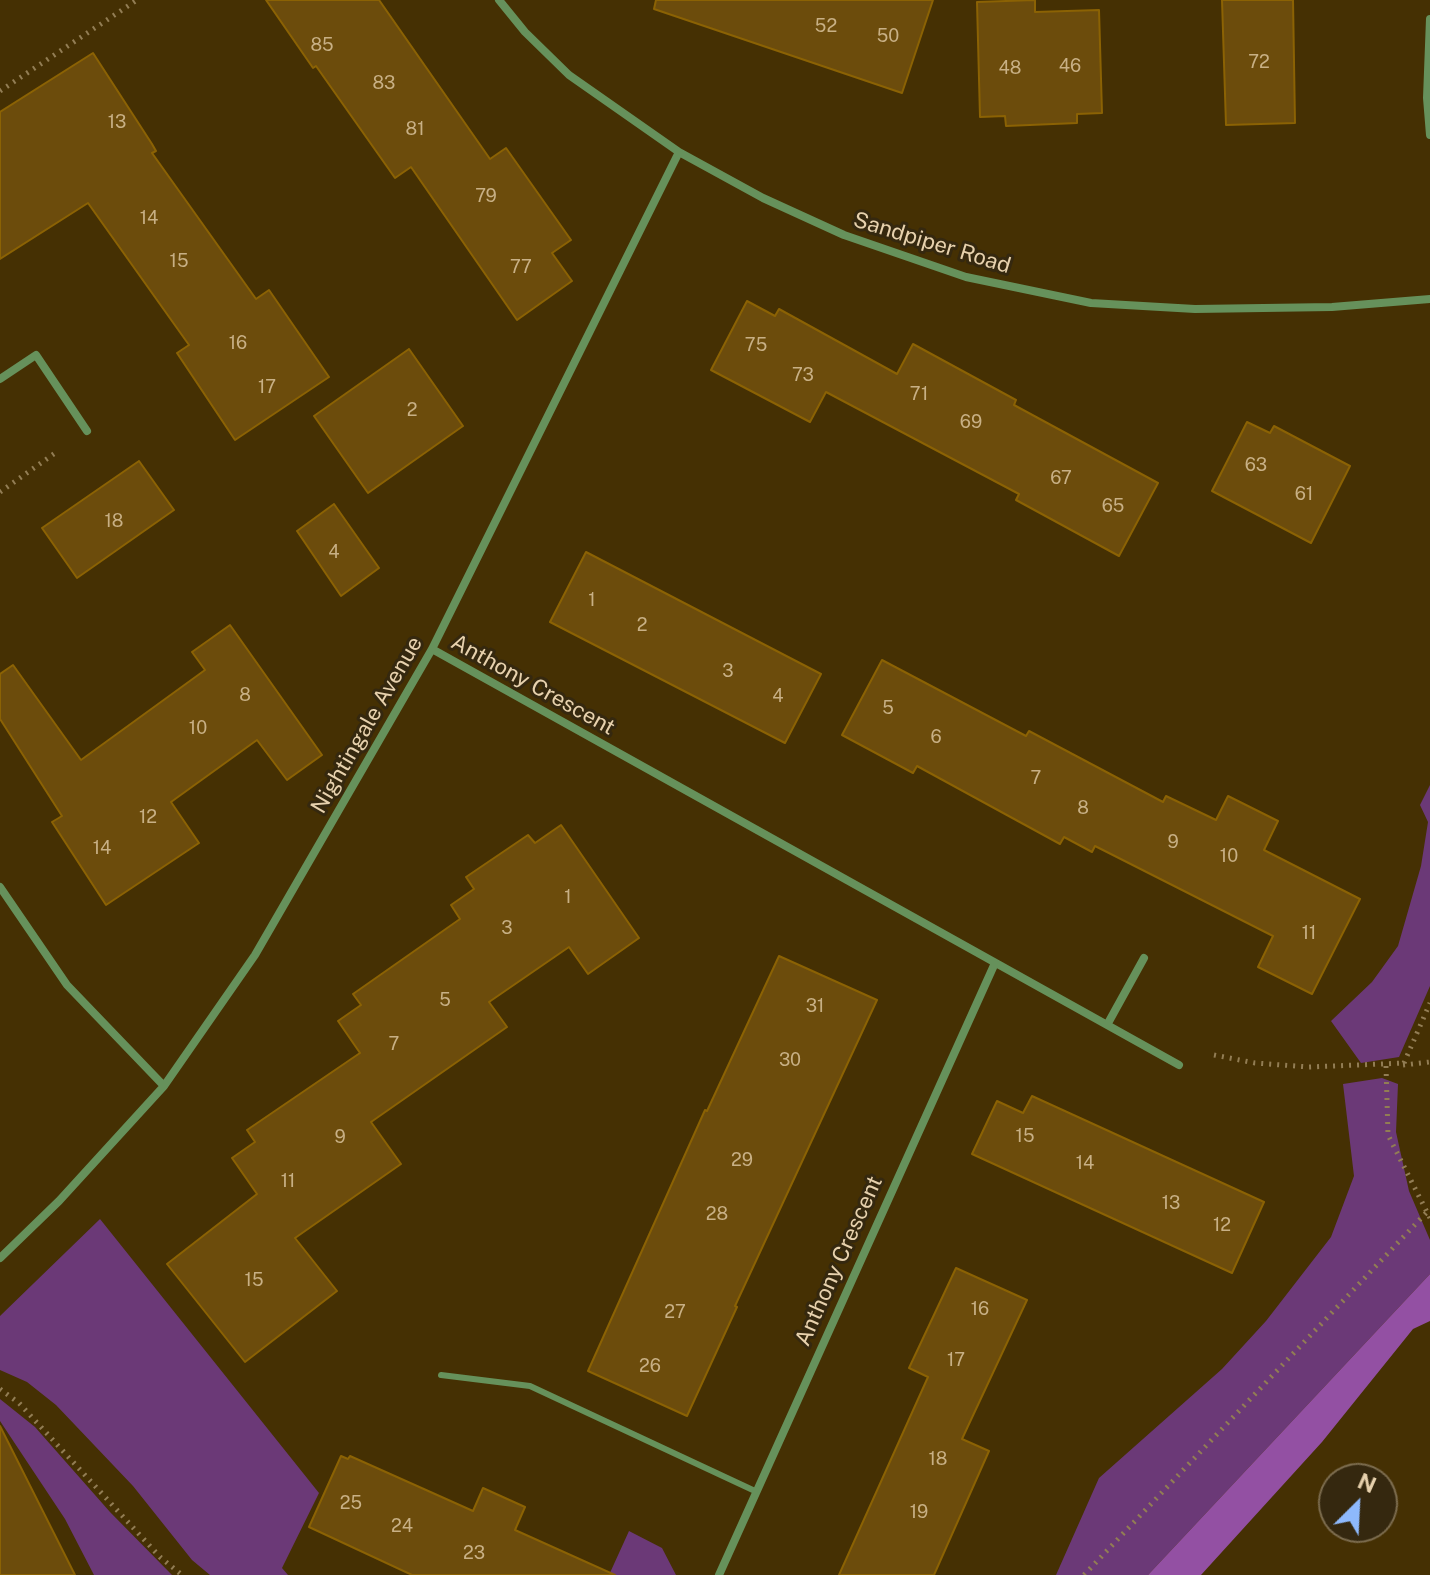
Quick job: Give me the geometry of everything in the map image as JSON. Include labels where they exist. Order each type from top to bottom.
[{"type":"street","name":"Sandpiper Road","points":[[499,0],[525,32],[569,75],[679,152],[763,198],[844,235],[966,277],[1091,303],[1195,309],[1332,307],[1430,299]]},
{"type":"street","points":[[1430,19],[1427,98],[1430,135]]},
{"type":"street","name":"Nightingale Avenue","points":[[0,1258],[59,1201],[164,1086],[255,955],[432,649],[679,152]]},
{"type":"street","points":[[0,379],[36,355],[87,431]]},
{"type":"street","name":"Anthony Crescent","points":[[432,649],[1179,1065]]},
{"type":"street","points":[[0,887],[67,985],[164,1086]]},
{"type":"street","points":[[1107,1025],[1144,958]]},
{"type":"street","name":"Anthony Crescent","points":[[719,1575],[995,963]]},
{"type":"lane","points":[[441,1375],[530,1386],[755,1491]]},
{"type":"path","points":[[0,91],[137,0]]},
{"type":"path","points":[[0,492],[87,431]]},
{"type":"path","points":[[1404,1063],[1430,1003]]},
{"type":"path","points":[[1179,1065],[1196,1052],[1255,1063],[1309,1067],[1404,1063]]},
{"type":"path","points":[[1386,1066],[1430,1062]]},
{"type":"path","points":[[1386,1066],[1404,1063]]},
{"type":"path","points":[[1084,1575],[1428,1216],[1388,1135],[1386,1066]]},
{"type":"path","points":[[0,1389],[19,1403],[150,1547],[182,1575]]},
{"type":"shaded area","points":[[1430,785],[1430,986],[1399,1057],[1361,1063],[1331,1021],[1372,982],[1398,946],[1421,866],[1428,822],[1420,805]]},
{"type":"shaded area","points":[[1382,1078],[1398,1084],[1396,1132],[1409,1191],[1430,1240],[1430,1274],[1148,1575],[1056,1575],[1099,1478],[1222,1369],[1266,1321],[1331,1237],[1354,1176],[1343,1084]]},
{"type":"shaded area","points":[[100,1219],[319,1493],[282,1568],[288,1575],[210,1575],[192,1560],[133,1486],[56,1405],[27,1382],[0,1370],[0,1316]]},
{"type":"shaded area","points":[[1430,1274],[1430,1321],[1413,1329],[1322,1442],[1201,1575],[1148,1575]]},
{"type":"shaded area","points":[[0,1399],[35,1427],[110,1512],[172,1575],[94,1575],[65,1519],[0,1421]]},
{"type":"shaded area","points":[[629,1531],[662,1548],[676,1575],[609,1575]]},
{"type":"building","points":[[266,0],[379,0],[490,159],[506,148],[571,240],[552,253],[572,281],[517,320],[411,167],[395,178]]},
{"type":"building","points":[[656,0],[933,0],[902,93],[654,9]]},
{"type":"building","points":[[1035,0],[1035,12],[1099,10],[1102,113],[1077,114],[1077,123],[1006,126],[1005,116],[980,117],[977,2]]},
{"type":"building","points":[[1222,0],[1293,0],[1295,123],[1226,125]]},
{"type":"building","points":[[93,53],[152,144],[156,151],[152,153],[256,299],[269,290],[329,377],[235,440],[177,353],[189,345],[88,203],[0,259],[0,112]]},
{"type":"building","points":[[747,301],[775,316],[779,309],[897,374],[913,344],[1016,400],[1014,405],[1158,483],[1119,556],[1016,500],[1019,494],[826,392],[810,422],[711,370]]},
{"type":"building","points":[[409,349],[463,426],[368,493],[314,416]]},
{"type":"building","points":[[1247,422],[1270,433],[1274,426],[1350,466],[1311,543],[1212,491]]},
{"type":"building","points":[[139,461],[174,510],[77,578],[42,528]]},
{"type":"building","points":[[334,504],[379,568],[341,596],[297,531]]},
{"type":"building","points":[[586,552],[821,674],[785,743],[550,622]]},
{"type":"building","points":[[230,625],[322,755],[287,780],[257,740],[171,802],[199,843],[106,905],[52,822],[62,816],[0,719],[0,674],[13,665],[81,760],[205,670],[192,652]]},
{"type":"building","points":[[882,660],[1026,736],[1029,731],[1163,802],[1166,796],[1216,820],[1228,796],[1278,821],[1264,850],[1360,899],[1312,994],[1258,967],[1273,936],[1095,846],[1092,852],[1064,837],[1060,844],[917,766],[913,773],[842,735]]},
{"type":"building","points":[[561,825],[639,938],[588,974],[569,947],[489,1002],[507,1027],[371,1122],[401,1164],[295,1238],[337,1291],[245,1362],[167,1264],[257,1194],[232,1158],[255,1142],[247,1130],[360,1053],[338,1021],[361,1005],[353,994],[460,919],[451,905],[474,889],[466,877],[528,835],[535,843]]},
{"type":"building","points":[[779,956],[877,1000],[687,1416],[588,1371],[705,1110]]},
{"type":"building","points":[[1032,1096],[1264,1202],[1232,1273],[972,1154],[997,1101],[1023,1113]]},
{"type":"building","points":[[956,1268],[1027,1300],[962,1439],[989,1451],[934,1575],[839,1575],[928,1377],[909,1368]]},
{"type":"building","points":[[0,1426],[75,1575],[0,1575]]},
{"type":"building","points":[[341,1456],[348,1459],[350,1456],[473,1511],[483,1488],[525,1507],[515,1530],[615,1575],[412,1575],[309,1527]]}]
